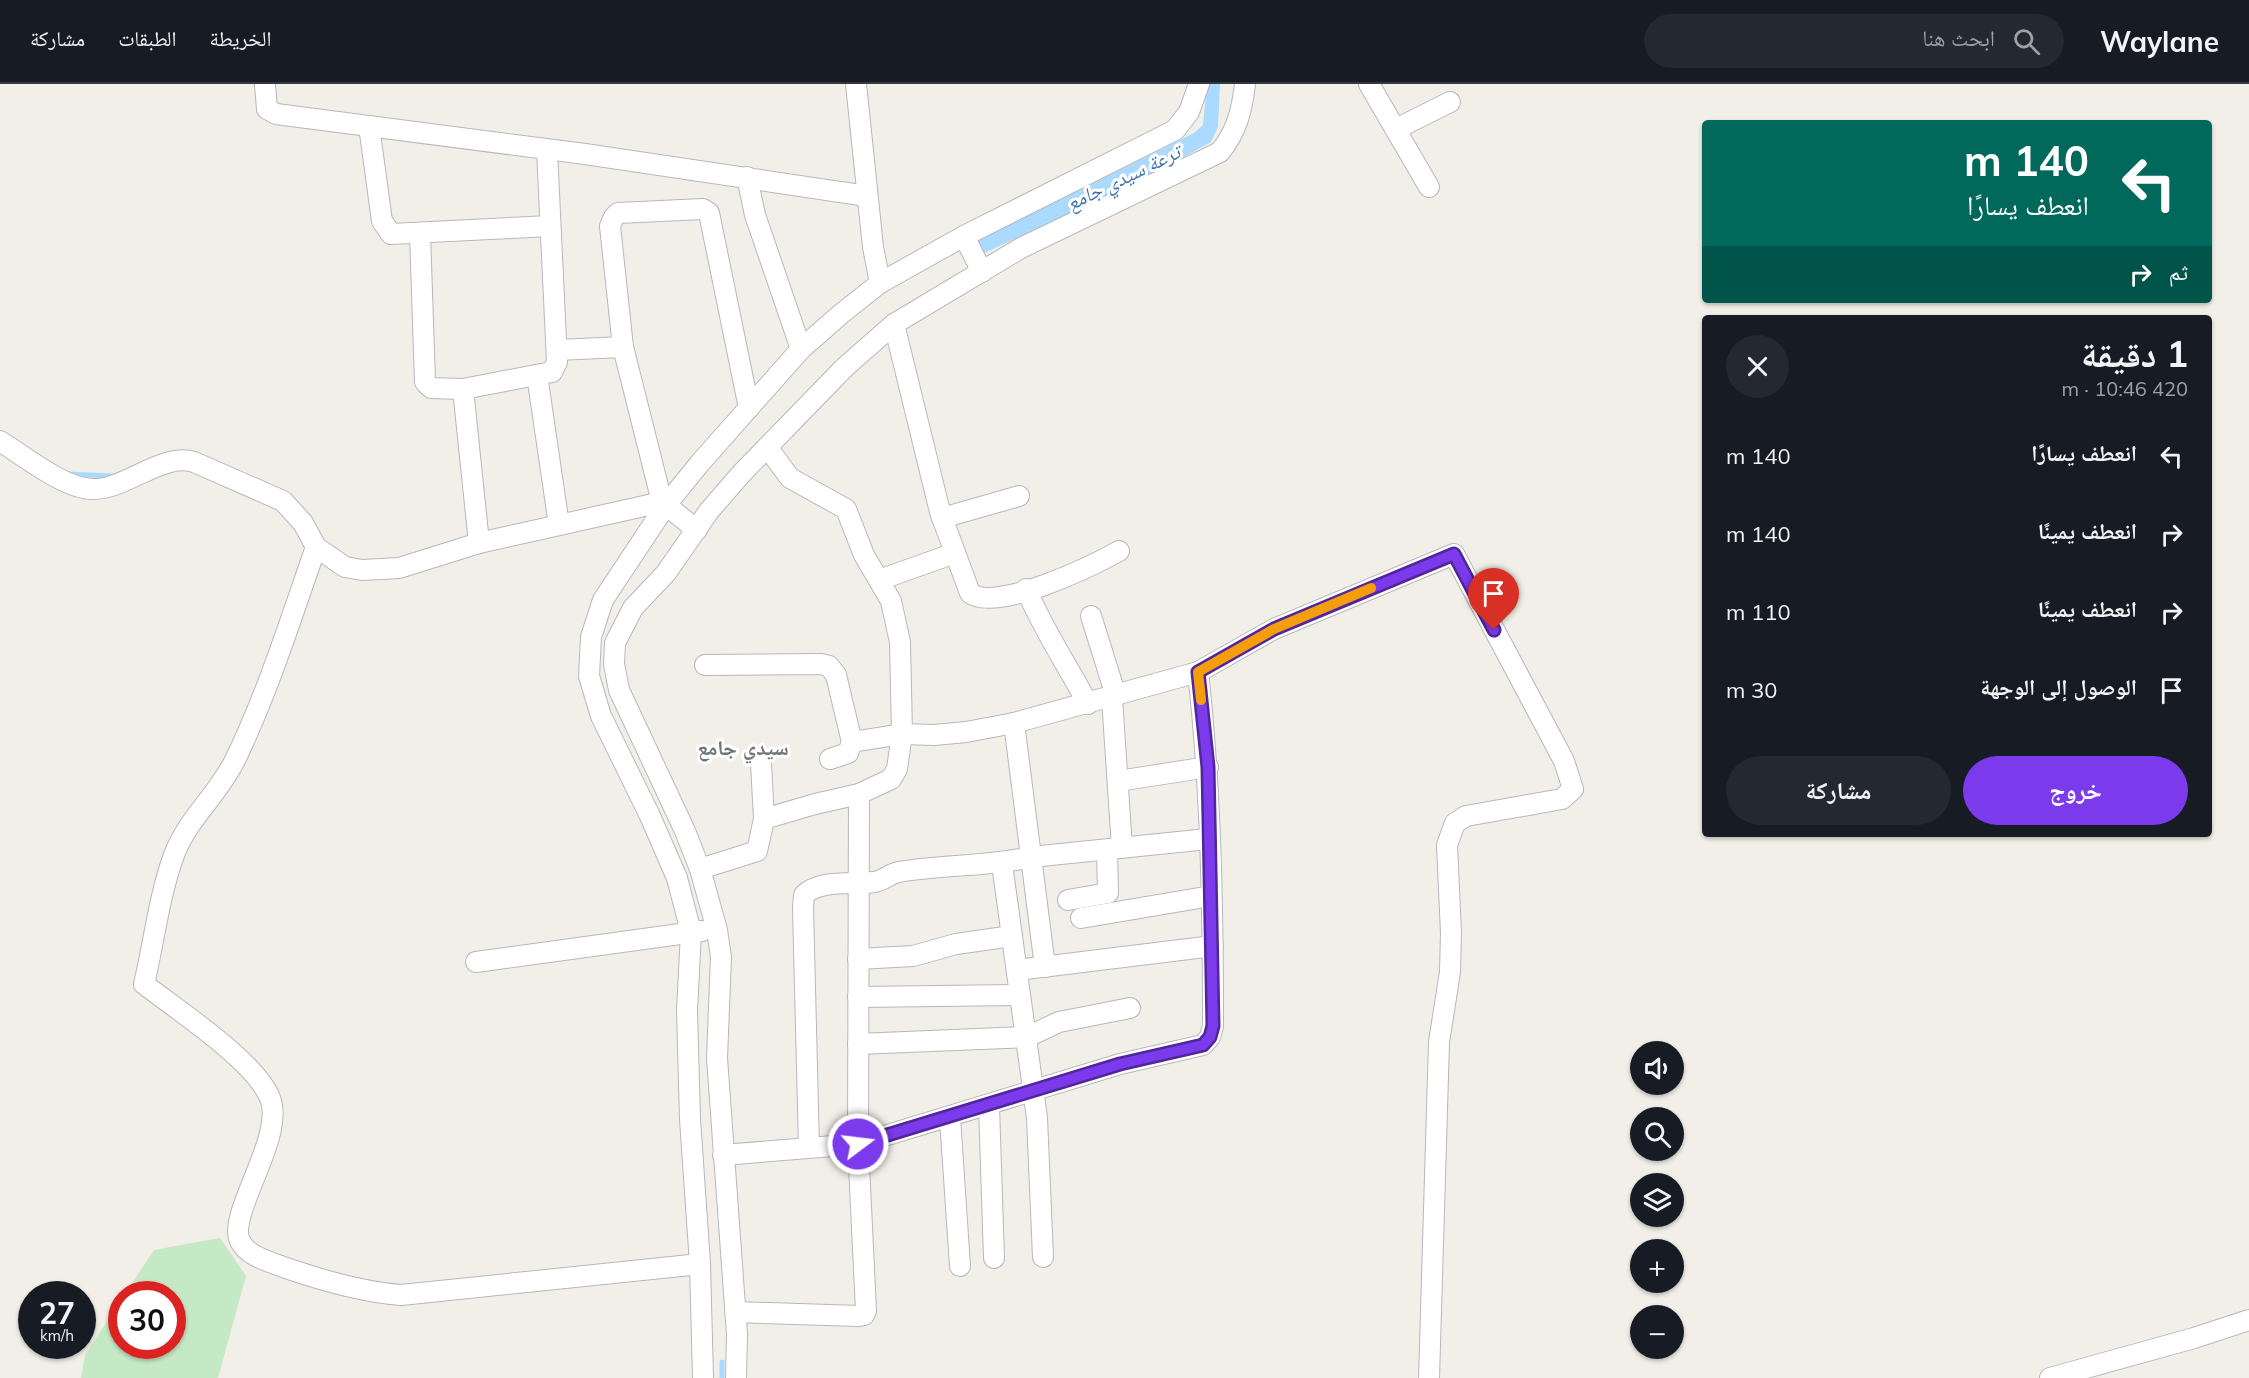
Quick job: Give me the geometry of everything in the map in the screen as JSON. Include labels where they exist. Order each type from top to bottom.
[{"type":"street","points":[[264,84],[266,105],[271,113],[747,177],[867,196]]},
{"type":"street","points":[[856,84],[867,196],[880,283]]},
{"type":"street","points":[[703,1378],[700,1264],[690,1119],[687,1011],[691,932],[676,878],[651,816],[627,774],[601,716],[589,676],[591,637],[603,600],[664,503],[801,349],[880,283],[964,236],[1175,130],[1189,112],[1199,84]]},
{"type":"street","points":[[736,1378],[735,1312],[717,1058],[721,957],[717,930],[700,869],[619,690],[614,664],[615,643],[641,598],[666,573],[709,512],[767,447],[845,367],[894,324],[1022,248],[1220,152],[1238,122],[1245,84]]},
{"type":"street","points":[[1369,84],[1429,187]]},
{"type":"street","points":[[1396,129],[1450,102]]},
{"type":"street","points":[[369,126],[381,221],[391,234],[550,226]]},
{"type":"street","points":[[420,233],[425,382],[431,388],[463,389],[552,372],[557,362],[547,150]]},
{"type":"street","points":[[747,177],[755,215],[801,349]]},
{"type":"street","points":[[697,530],[664,503],[623,347],[611,221],[618,213],[707,210],[711,216],[749,408]]},
{"type":"street","points":[[964,236],[982,272]]},
{"type":"street","points":[[894,324],[942,518],[970,593],[976,597],[989,599],[1026,589],[1080,572],[1119,551]]},
{"type":"street","points":[[556,350],[623,347]]},
{"type":"street","points":[[537,375],[559,525]]},
{"type":"street","points":[[463,389],[479,543]]},
{"type":"street","points":[[0,441],[68,483],[93,489],[106,487],[180,459],[194,462],[283,501],[303,523],[316,547],[345,567],[377,571],[399,568],[479,543],[664,503]]},
{"type":"street","points":[[764,819],[859,794],[891,779],[897,769],[902,734],[900,642],[891,601],[864,555],[846,509],[790,478],[767,447]]},
{"type":"street","points":[[942,518],[1018,496]]},
{"type":"street","points":[[316,547],[257,712],[218,790],[184,831],[173,858],[144,984],[232,1053],[261,1082],[270,1099],[273,1113],[269,1137],[238,1225],[240,1242],[249,1251],[266,1260],[304,1274],[370,1292],[401,1295],[700,1264]]},
{"type":"street","points":[[879,580],[955,554]]},
{"type":"street","points":[[852,742],[902,734],[934,735],[1014,723],[1198,672],[1274,629],[1454,554],[1572,780],[1573,789],[1562,799],[1466,816],[1455,824],[1447,845],[1451,943],[1439,1053],[1429,1378]]},
{"type":"street","points":[[1026,589],[1040,622],[1050,633],[1088,704]]},
{"type":"street","points":[[1068,900],[1108,893],[1115,849],[1118,781],[1114,697],[1091,616]]},
{"type":"street","points":[[705,665],[821,664],[829,666],[836,675],[852,742],[848,753],[830,759]]},
{"type":"street","points":[[723,1155],[858,1144],[950,1118],[1120,1064],[1203,1045],[1210,1037],[1213,1026],[1213,946],[1208,840],[1208,767],[1198,672]]},
{"type":"street","points":[[1014,723],[1045,967]]},
{"type":"street","points":[[700,869],[757,851],[764,819],[761,763]]},
{"type":"street","points":[[1118,781],[1208,767]]},
{"type":"street","points":[[735,1312],[864,1315],[866,1284],[858,1144],[859,794]]},
{"type":"street","points":[[809,1147],[804,895],[809,890],[825,885],[882,881],[901,871],[1002,864],[1031,857],[1208,840]]},
{"type":"street","points":[[1002,864],[1034,1091],[1043,1257]]},
{"type":"street","points":[[1081,918],[1210,896]]},
{"type":"street","points":[[476,962],[717,930]]},
{"type":"street","points":[[858,959],[913,956],[956,944],[1012,936]]},
{"type":"street","points":[[1017,970],[1213,946]]},
{"type":"street","points":[[858,997],[1020,995]]},
{"type":"street","points":[[858,1044],[1027,1037],[1059,1022],[1130,1008]]},
{"type":"street","points":[[988,1106],[994,1258]]},
{"type":"street","points":[[950,1118],[960,1266]]},
{"type":"street","points":[[2050,1378],[2194,1338],[2249,1320]]},
{"type":"green space","points":[[220,1238],[246,1276],[218,1378],[81,1378],[84,1359],[96,1359],[96,1338],[108,1320],[108,1359],[186,1359],[186,1281],[134,1281],[154,1250]]},
{"type":"water","name":"ترعة سيدي جامع","points":[[1207,84],[1220,84],[1218,127],[1211,142],[1151,175],[980,255],[967,246],[1194,133],[1203,125]]},
{"type":"waterway","points":[[66,474],[113,476]]},
{"type":"waterway","points":[[722,1362],[722,1378]]},
{"type":"slow traffic","points":[[1201,700],[1198,672],[1274,629],[1371,588]]},
{"type":"district","name":"سيدي جامع","points":[[743,747]]},
{"type":"route","points":[[858,1144],[1120,1064],[1203,1045],[1210,1037],[1213,1026],[1213,946],[1208,840],[1208,767],[1198,672],[1274,629],[1454,554],[1494,630]]}]
